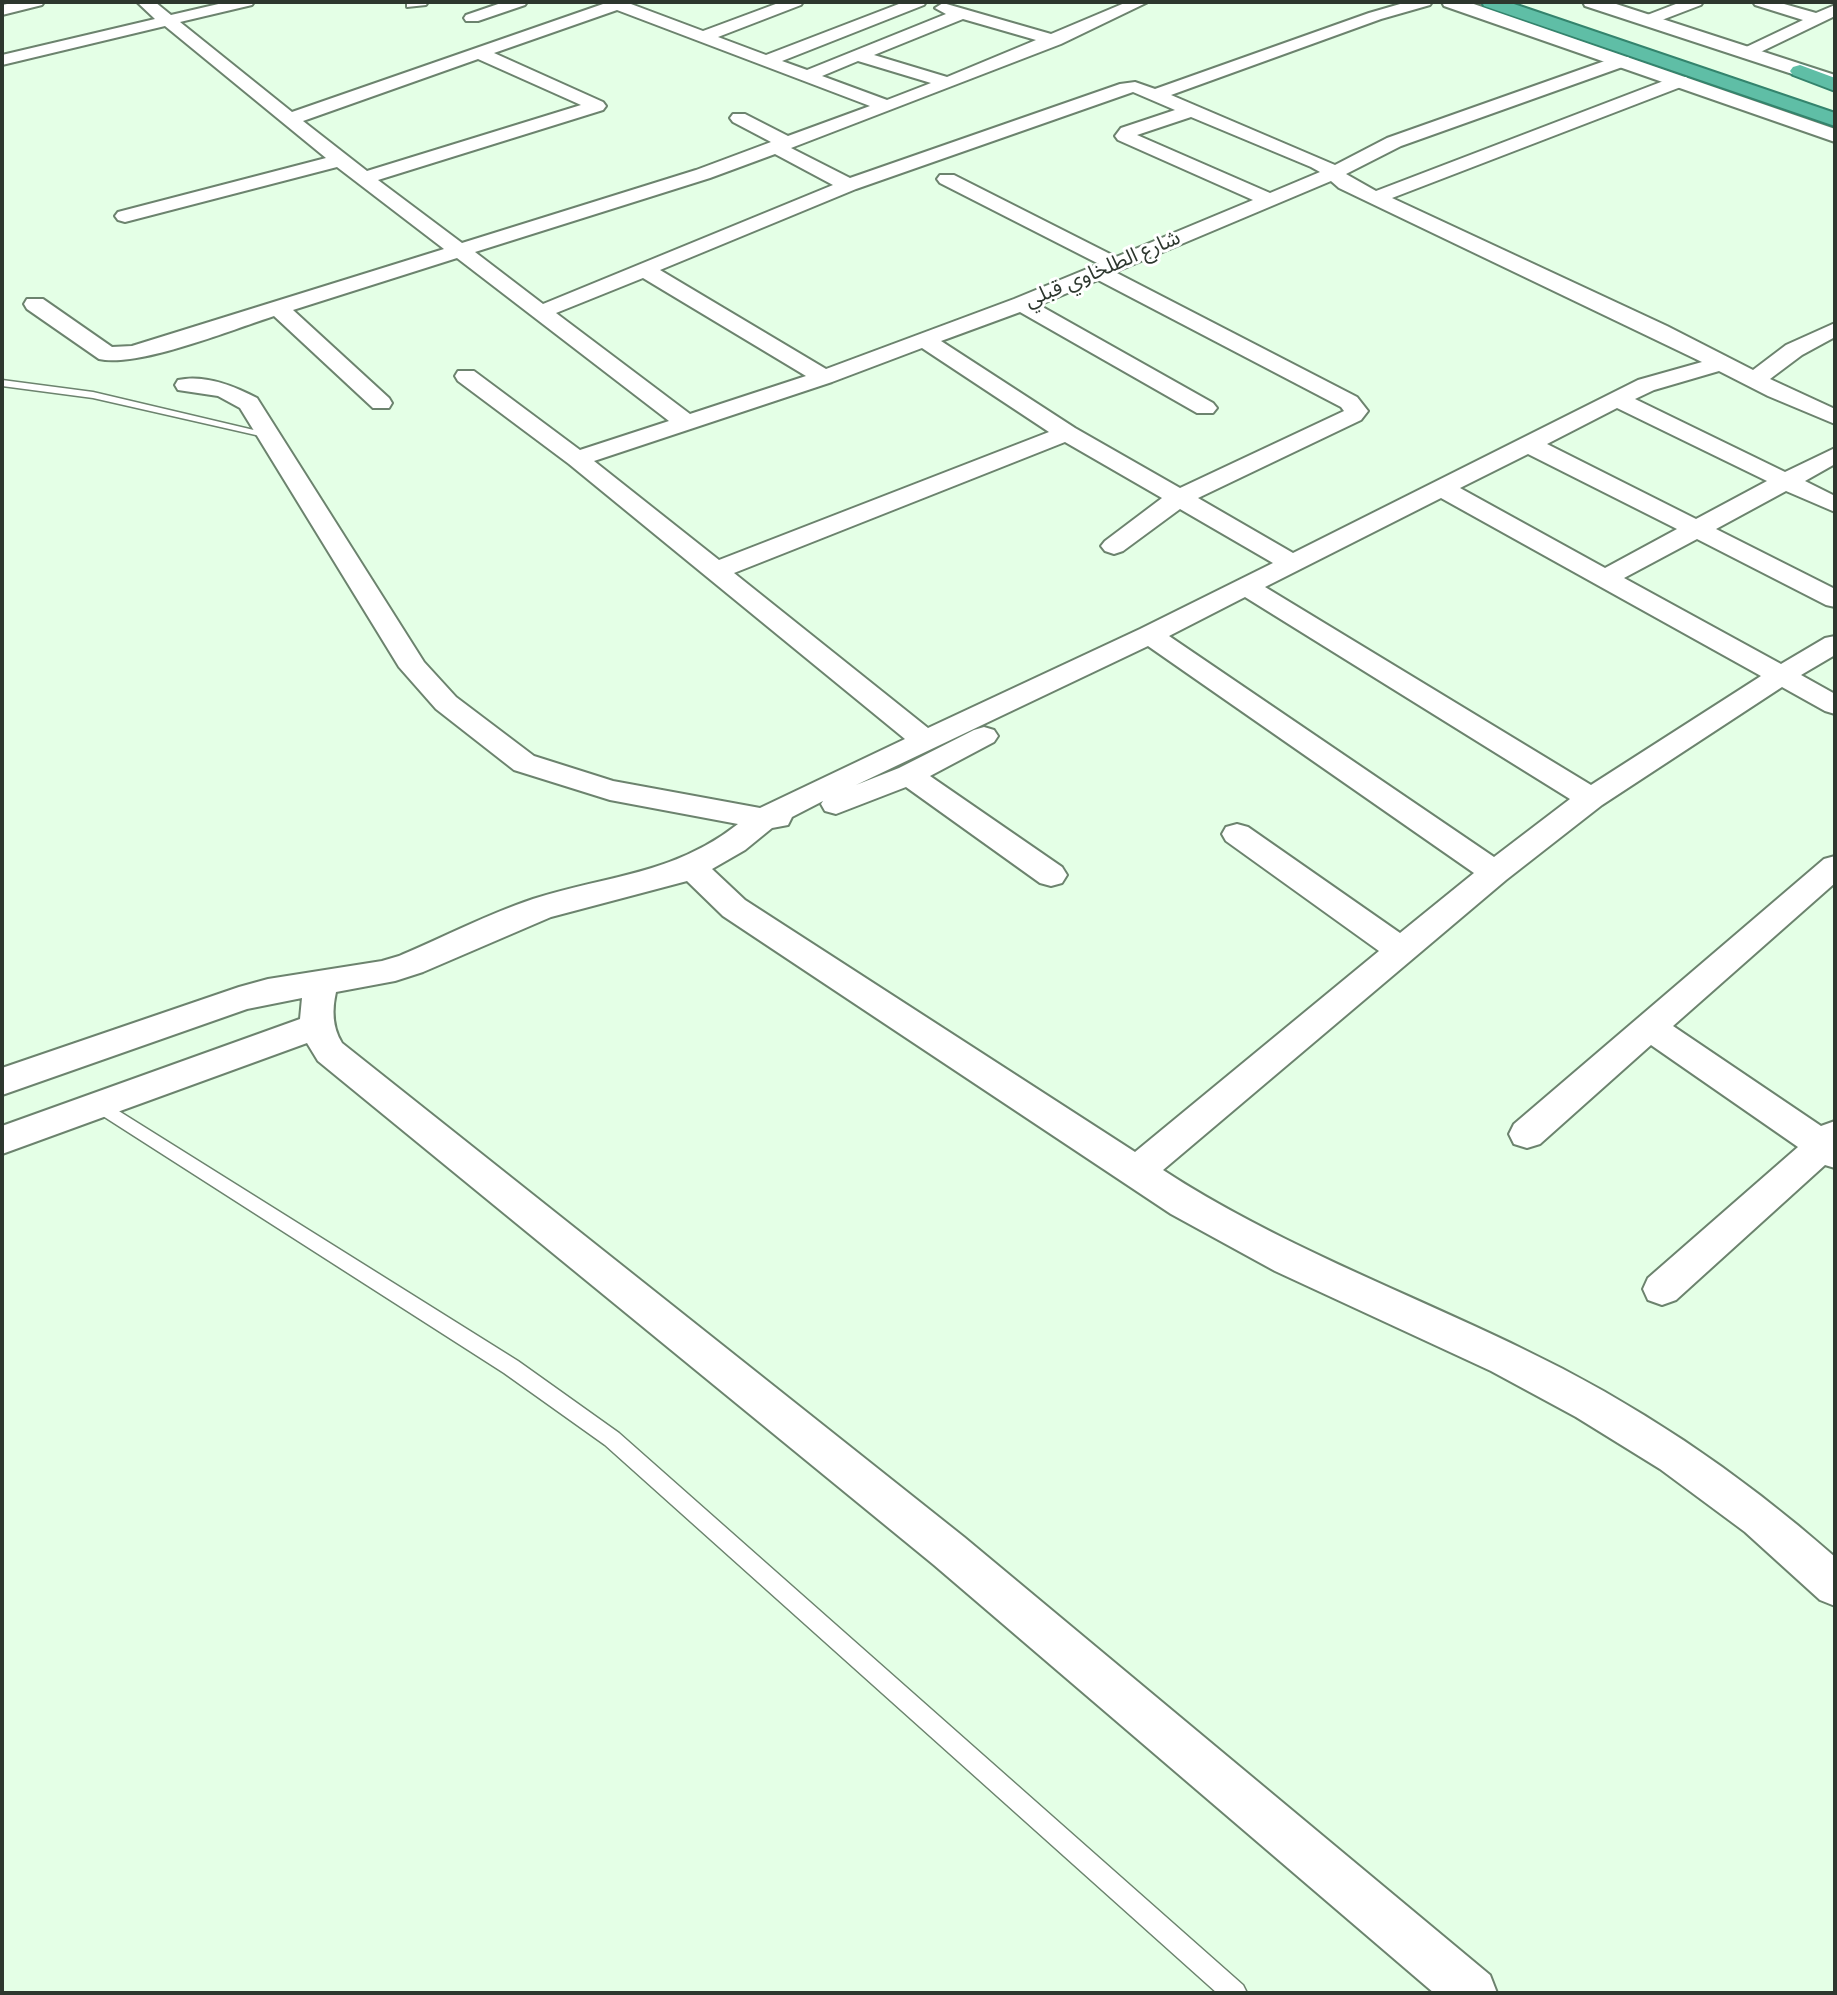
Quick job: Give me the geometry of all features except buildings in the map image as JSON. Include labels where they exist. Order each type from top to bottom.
[{"type":"highway","points":[[1491,2],[1835,120]]},
{"type":"highway","points":[[1534,2],[1835,104]]},
{"type":"highway","points":[[1800,71],[1835,84]]},
{"type":"street","points":[[2,10],[36,2]]},
{"type":"street","points":[[145,2],[365,178],[687,423]]},
{"type":"street","points":[[2,60],[246,2]]},
{"type":"street","points":[[472,18],[519,2]]},
{"type":"street","points":[[702,37],[795,2]]},
{"type":"street","points":[[765,61],[920,2],[1055,40]]},
{"type":"street","points":[[36,304],[107,354],[134,353],[650,193],[948,83],[1140,2]]},
{"type":"street","points":[[1155,95],[1375,16],[1424,2]]},
{"type":"street","points":[[1451,2],[1835,136]]},
{"type":"street","points":[[1592,2],[1800,71]]},
{"type":"street","points":[[1648,20],[1695,2]]},
{"type":"street","points":[[1761,2],[1818,19]]},
{"type":"street","points":[[290,119],[482,54],[617,3],[804,77],[887,106]]},
{"type":"street","points":[[1748,53],[1835,10]]},
{"type":"street","points":[[804,77],[963,13]]},
{"type":"street","points":[[531,36],[555,44]]},
{"type":"street","points":[[365,178],[597,106],[482,54]]},
{"type":"street","points":[[859,56],[948,83]]},
{"type":"street","name":"شارع الطلخاوي قبلي","points":[[577,459],[824,377],[1021,304],[1334,173],[1394,142],[1622,61]]},
{"type":"street","points":[[1375,198],[1680,81]]},
{"type":"street","points":[[541,312],[849,185],[1126,88],[1139,88],[1318,163],[1346,184],[1835,417]]},
{"type":"street","points":[[1190,111],[1124,134],[1127,138],[1270,200]]},
{"type":"street","points":[[739,118],[849,185]]},
{"type":"street","points":[[1228,144],[1250,135]]},
{"type":"street","points":[[1184,162],[1206,153]]},
{"type":"street","points":[[125,216],[341,159]]},
{"type":"street","points":[[947,179],[1355,407],[1353,415],[1179,498],[1131,530],[1114,546]]},
{"type":"street","points":[[643,269],[824,377]]},
{"type":"street","points":[[1021,304],[1205,408]]},
{"type":"street","points":[[278,308],[381,403]]},
{"type":"street","points":[[1755,380],[1794,350],[1835,329]]},
{"type":"street","points":[[924,340],[1067,433],[1293,564]]},
{"type":"street","points":[[2,1082],[210,1007],[268,991],[383,973],[411,964],[542,908],[664,878],[691,867],[734,843],[764,820],[827,787],[1150,635],[1618,400],[1659,381],[1722,363]]},
{"type":"street","points":[[466,376],[577,459],[717,570],[926,741]]},
{"type":"street","points":[[186,385],[215,388],[249,403],[413,667],[446,703],[484,735],[524,763],[610,790],[764,820],[831,805],[909,775],[1008,720],[1031,691]]},
{"type":"street","points":[[1618,400],[1835,505]]},
{"type":"street","points":[[717,570],[1067,433]]},
{"type":"street","points":[[1531,445],[1835,599]]},
{"type":"street","points":[[1605,578],[1835,455]]},
{"type":"street","points":[[1443,489],[1835,705]]},
{"type":"street","points":[[1247,587],[1591,798]]},
{"type":"street","points":[[1150,635],[1495,872]]},
{"type":"street","points":[[1135,1173],[1495,872],[1591,798],[1781,675],[1835,644]]},
{"type":"street","points":[[909,775],[1051,875]]},
{"type":"street","points":[[1237,834],[1402,950]]},
{"type":"street","points":[[691,867],[734,908],[1135,1173],[1288,1260],[1505,1359],[1590,1404],[1675,1456],[1749,1510],[1835,1585]]},
{"type":"street","points":[[1527,1134],[1832,874]]},
{"type":"street","points":[[323,983],[315,1009],[316,1026],[330,1052],[342,1063],[949,1551],[1472,1993]]},
{"type":"street","points":[[2,1140],[316,1026]]},
{"type":"street","points":[[1650,1027],[1831,1145],[1661,1289]]},
{"type":"lane","points":[[2,383],[93,395],[269,435]]},
{"type":"lane","points":[[98,1104],[511,1367],[612,1439],[1235,1993]]}]
